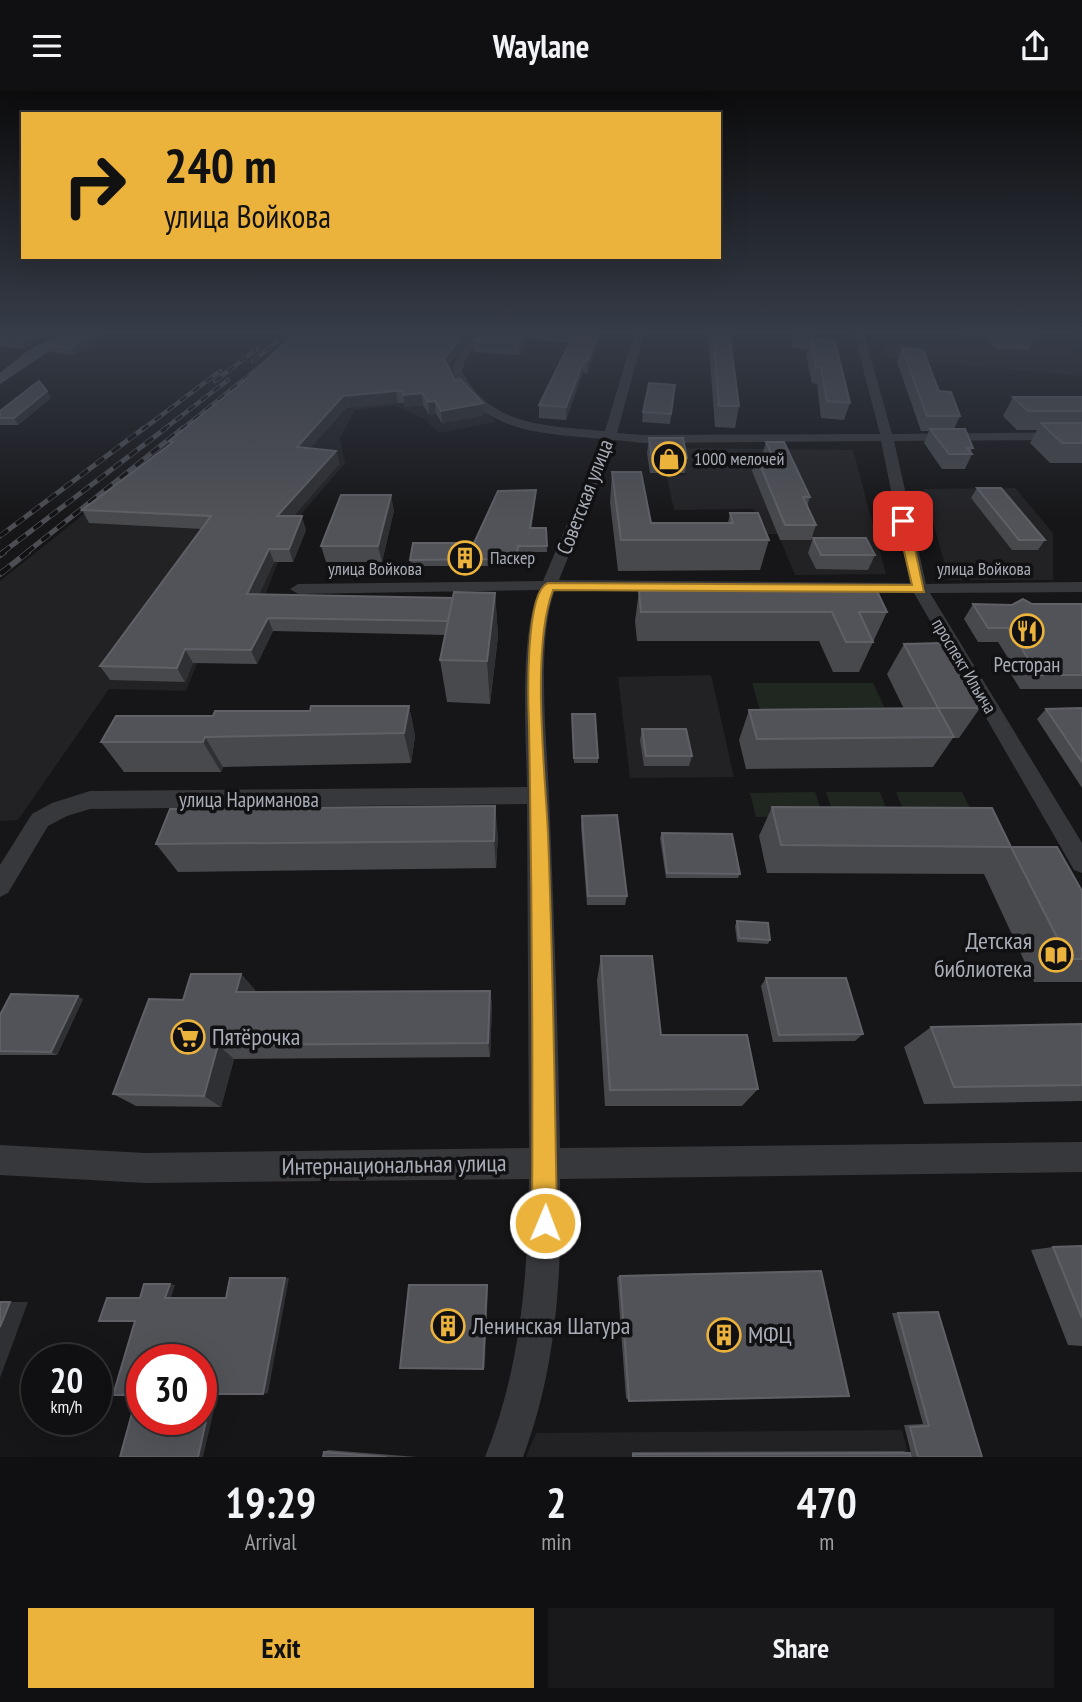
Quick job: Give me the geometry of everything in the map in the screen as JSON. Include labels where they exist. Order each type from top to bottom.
[{"type":"street","points":[[472,394],[486,408],[507,422],[643,439],[1082,436]]},
{"type":"street","name":"Советская улица","points":[[505,1457],[519,1419],[538,1333],[545,1163],[535,668],[540,607],[610,436],[622,394]]},
{"type":"street","name":"проспект Ильича","points":[[875,394],[887,438],[913,571],[920,589],[1082,863]]},
{"type":"street","name":"улица Войкова","points":[[298,589],[548,586],[920,589],[1082,587]]},
{"type":"street","name":"улица Нариманова","points":[[0,886],[40,820],[60,809],[90,800],[411,799],[539,795]]},
{"type":"street","name":"Интернациональная улица","points":[[0,1160],[145,1168],[1082,1157]]},
{"type":"shaded area","points":[[247,394],[469,394],[496,422],[439,433],[423,418],[396,406],[355,410],[340,438],[345,463],[294,523],[265,595],[218,612],[186,691],[109,689],[18,820],[0,821],[0,581],[229,399]]},
{"type":"shaded area","points":[[681,448],[853,450],[886,574],[795,575],[778,534],[764,534],[754,509],[674,510],[667,477],[686,475]]},
{"type":"shaded area","points":[[1015,488],[1053,533],[1053,580],[949,580],[924,489]]},
{"type":"shaded area","points":[[711,675],[734,777],[630,778],[618,677]]},
{"type":"shaded area","points":[[752,683],[873,683],[893,726],[765,727]]},
{"type":"shaded area","points":[[815,792],[823,816],[756,817],[750,793]]},
{"type":"shaded area","points":[[826,792],[880,792],[889,816],[834,816]]},
{"type":"shaded area","points":[[896,792],[962,792],[974,816],[906,817]]},
{"type":"shaded area","points":[[902,1430],[909,1457],[526,1457],[536,1433]]},
{"type":"building","points":[[22,394],[44,394],[14,418],[0,418],[0,411]]},
{"type":"building","points":[[229,394],[367,394],[343,396],[297,447],[336,451],[277,516],[302,516],[289,549],[269,549],[247,594],[453,598],[448,621],[268,618],[251,650],[185,649],[177,668],[100,666],[211,516],[82,510],[173,442],[169,441]]},
{"type":"building","points":[[422,394],[474,394],[483,403],[441,411],[435,401],[428,402]]},
{"type":"building","points":[[545,394],[571,394],[566,407],[539,405]]},
{"type":"building","points":[[647,394],[674,394],[671,414],[643,412]]},
{"type":"building","points":[[718,394],[737,394],[739,406],[719,406]]},
{"type":"building","points":[[826,394],[848,394],[850,403],[827,401]]},
{"type":"building","points":[[919,394],[952,394],[960,416],[927,416]]},
{"type":"building","points":[[1013,397],[1082,397],[1082,411],[1028,411]]},
{"type":"building","points":[[1041,423],[1082,423],[1082,443],[1062,443]]},
{"type":"building","points":[[930,429],[965,429],[973,448],[967,448],[972,454],[949,454]]},
{"type":"building","points":[[649,438],[683,438],[687,458],[652,458]]},
{"type":"building","points":[[766,442],[784,442],[810,497],[803,497],[816,525],[785,525],[756,455],[772,455]]},
{"type":"building","points":[[612,472],[641,472],[651,523],[733,523],[730,513],[758,513],[769,540],[621,540]]},
{"type":"building","points":[[977,488],[1001,488],[1045,540],[1019,540]]},
{"type":"building","points":[[536,490],[530,528],[546,528],[547,546],[518,546],[517,559],[410,560],[413,543],[474,543],[498,491]]},
{"type":"building","points":[[341,495],[391,495],[378,546],[321,546]]},
{"type":"building","points":[[813,538],[866,538],[875,555],[821,555]]},
{"type":"building","points":[[639,591],[877,591],[887,612],[859,612],[873,642],[846,642],[832,612],[641,612]]},
{"type":"building","points":[[454,592],[495,593],[487,661],[440,660]]},
{"type":"building","points":[[1023,599],[1032,604],[1082,604],[1082,675],[1031,675],[1021,660],[1029,660],[1008,628],[988,628],[973,604],[1012,605]]},
{"type":"building","points":[[942,643],[980,708],[938,708],[904,644]]},
{"type":"building","points":[[311,706],[409,706],[404,733],[205,737],[203,742],[101,742],[116,716],[213,716],[215,711],[310,711]]},
{"type":"building","points":[[938,708],[954,737],[757,739],[749,710]]},
{"type":"building","points":[[1046,709],[1082,710],[1082,762]]},
{"type":"building","points":[[572,714],[595,714],[598,758],[574,758]]},
{"type":"building","points":[[642,729],[686,729],[692,756],[646,756]]},
{"type":"building","points":[[495,806],[494,841],[156,844],[170,809]]},
{"type":"building","points":[[772,807],[992,808],[1011,847],[781,845]]},
{"type":"building","points":[[617,815],[627,896],[588,896],[582,816]]},
{"type":"building","points":[[662,833],[732,834],[740,874],[667,873]]},
{"type":"building","points":[[1011,847],[1057,847],[1082,891],[1082,959],[1068,959]]},
{"type":"building","points":[[737,921],[768,923],[770,940],[739,938]]},
{"type":"building","points":[[601,956],[652,956],[661,1035],[747,1035],[758,1089],[610,1090]]},
{"type":"building","points":[[191,974],[241,974],[236,992],[490,991],[488,1043],[218,1045],[204,1096],[113,1094],[149,999],[183,1000]]},
{"type":"building","points":[[766,978],[846,978],[863,1034],[779,1035]]},
{"type":"building","points":[[11,994],[78,996],[51,1052],[0,1051],[0,1015]]},
{"type":"building","points":[[1082,1024],[1082,1085],[954,1087],[931,1027]]},
{"type":"building","points":[[1082,1246],[1082,1318],[1053,1247]]},
{"type":"building","name":"МФЦ","points":[[821,1271],[849,1396],[629,1401],[620,1276]]},
{"type":"building","points":[[230,1278],[285,1278],[263,1394],[217,1394],[217,1344],[128,1344],[135,1321],[99,1321],[107,1298],[140,1298],[144,1284],[170,1284],[165,1298],[226,1298]]},
{"type":"building","name":"Ленинская Шатура","points":[[409,1285],[487,1285],[483,1369],[400,1368]]},
{"type":"building","points":[[0,1302],[10,1302],[0,1327]]},
{"type":"building","points":[[938,1312],[982,1457],[918,1457],[910,1427],[929,1426],[898,1313]]},
{"type":"building","points":[[126,1351],[126,1395],[113,1395]]},
{"type":"building","points":[[126,1435],[203,1435],[198,1457],[120,1457]]},
{"type":"building","points":[[324,1452],[386,1457],[323,1457]]},
{"type":"building","points":[[910,1453],[911,1457],[633,1457],[633,1454]]},
{"type":"railway","points":[[142,430],[190,394]]},
{"type":"railway","points":[[163,430],[210,394]]},
{"type":"railway","points":[[181,430],[226,394]]},
{"type":"railway","points":[[0,536],[144,428]]},
{"type":"railway","points":[[2,553],[166,428]]},
{"type":"railway","points":[[26,553],[183,428]]},
{"type":"railway","points":[[0,555],[4,552]]},
{"type":"railway","points":[[0,574],[28,552]]},
{"type":"place","name":"1000 мелочей","points":[[669,459]]},
{"type":"place","name":"Паскер","points":[[465,558]]},
{"type":"place","name":"Ресторан","points":[[1027,631]]},
{"type":"place","name":"Детская библиотека","points":[[1056,955]]},
{"type":"place","name":"Пятёрочка","points":[[188,1037]]},
{"type":"place","name":"Ленинская Шатура","points":[[448,1326]]},
{"type":"place","name":"МФЦ","points":[[724,1335]]},
{"type":"route","points":[[545,1223],[544,986],[535,668],[540,607],[548,586],[920,589],[913,571],[903,521]]}]
